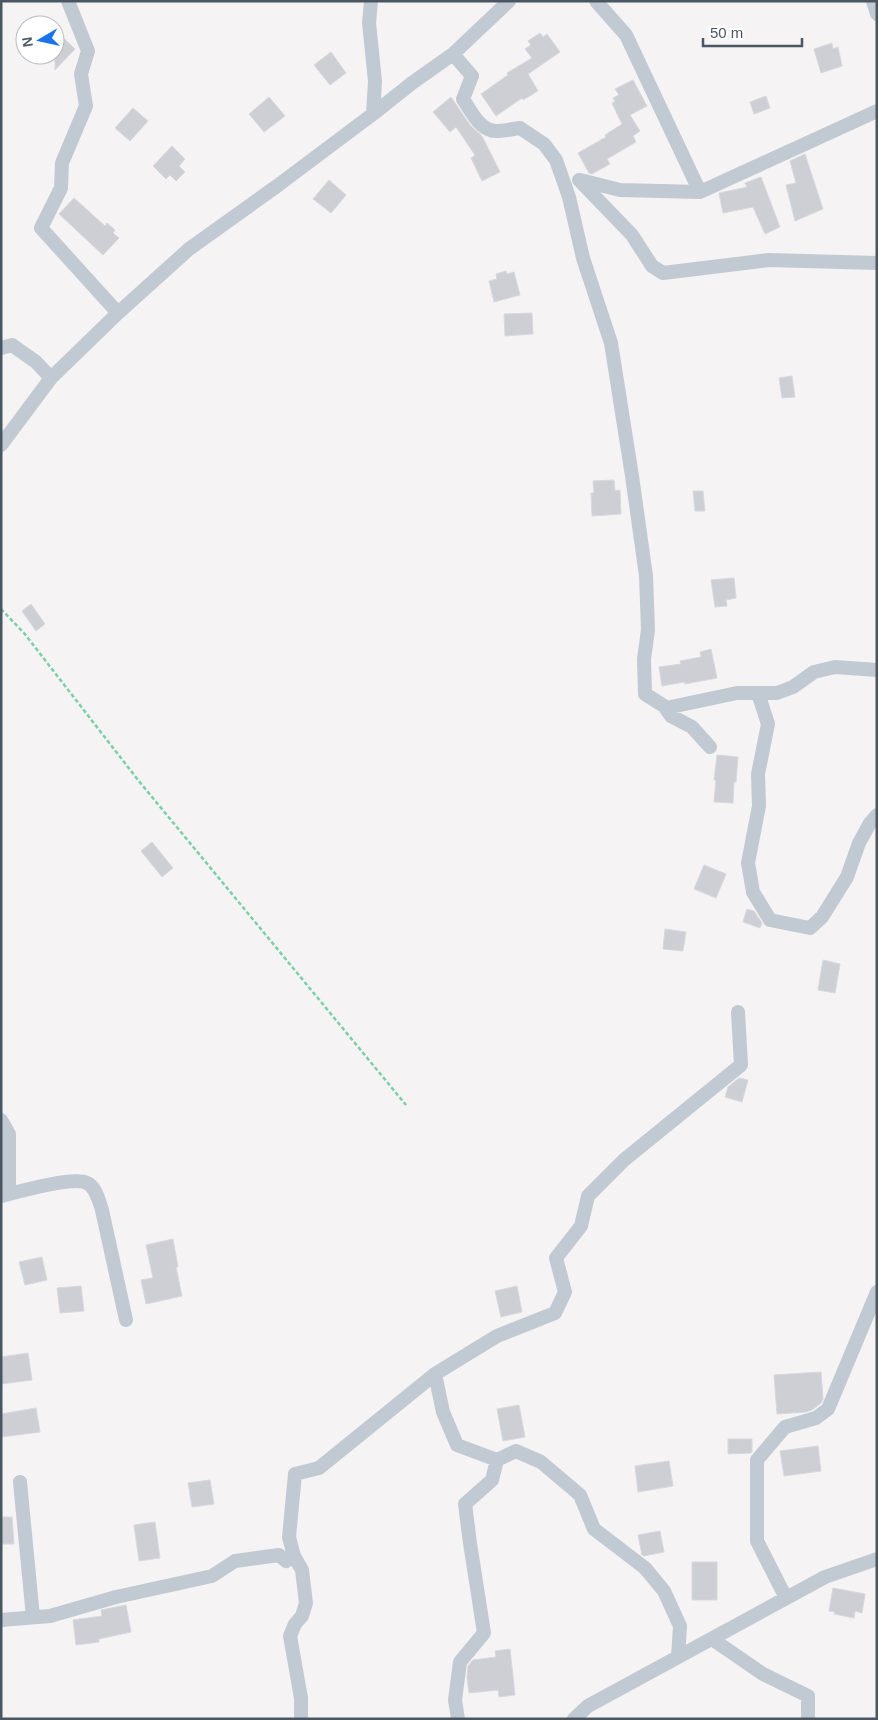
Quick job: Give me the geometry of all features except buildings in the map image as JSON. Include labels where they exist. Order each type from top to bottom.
[{"type":"street","points":[[68,1],[88,51],[81,74],[86,106],[62,163],[61,188],[41,228],[118,313]]},
{"type":"street","points":[[371,1],[369,23],[375,81],[373,114]]},
{"type":"street","points":[[1,445],[51,378],[118,313],[189,249],[453,54],[509,1]]},
{"type":"street","points":[[596,1],[626,35],[700,192]]},
{"type":"street","points":[[873,1],[877,14]]},
{"type":"street","points":[[453,54],[472,76],[463,99],[483,127],[494,132],[520,128],[544,144],[556,160],[569,197],[583,258],[611,342],[646,576],[648,630],[644,659],[646,694],[666,708],[671,716],[692,726],[710,746]]},
{"type":"street","points":[[579,180],[620,190],[700,192],[877,111]]},
{"type":"street","points":[[558,166],[579,180],[632,235],[652,266],[663,273],[768,260],[877,263]]},
{"type":"street","points":[[1,348],[12,345],[36,362],[51,378]]},
{"type":"street","points":[[666,708],[737,693],[777,693],[793,687],[814,672],[835,667],[877,670]]},
{"type":"street","points":[[758,693],[768,724],[758,774],[759,806],[748,863],[753,892],[770,920],[810,928],[822,917],[846,877],[859,843],[870,822],[877,815]]},
{"type":"street","points":[[300,1719],[301,1698],[290,1636],[294,1624],[302,1616],[306,1603],[302,1570],[294,1556],[289,1537],[295,1474],[319,1468],[435,1374],[497,1336],[556,1313],[565,1292],[556,1258],[581,1226],[588,1196],[624,1160],[741,1065],[738,1012]]},
{"type":"street","points":[[1,1120],[9,1134],[5,1195],[64,1182],[79,1181],[88,1183],[96,1193],[102,1210],[126,1320]]},
{"type":"street","points":[[786,1598],[757,1541],[757,1460],[785,1427],[816,1418],[828,1410],[877,1292]]},
{"type":"street","points":[[435,1374],[443,1412],[457,1444],[497,1460],[516,1451],[541,1462],[580,1495],[594,1529],[645,1568],[664,1590],[680,1626],[678,1657]]},
{"type":"street","points":[[458,1719],[455,1700],[460,1662],[484,1633],[465,1504],[492,1480],[497,1460]]},
{"type":"street","points":[[20,1482],[33,1617]]},
{"type":"street","points":[[1,1620],[50,1616],[116,1597],[212,1576],[234,1562],[279,1555],[286,1561],[294,1556]]},
{"type":"street","points":[[574,1719],[588,1706],[825,1577],[877,1558]]},
{"type":"street","points":[[712,1639],[763,1674],[808,1696],[808,1719]]},
{"type":"path","points":[[1,609],[24,633],[144,788],[406,1105]]}]
